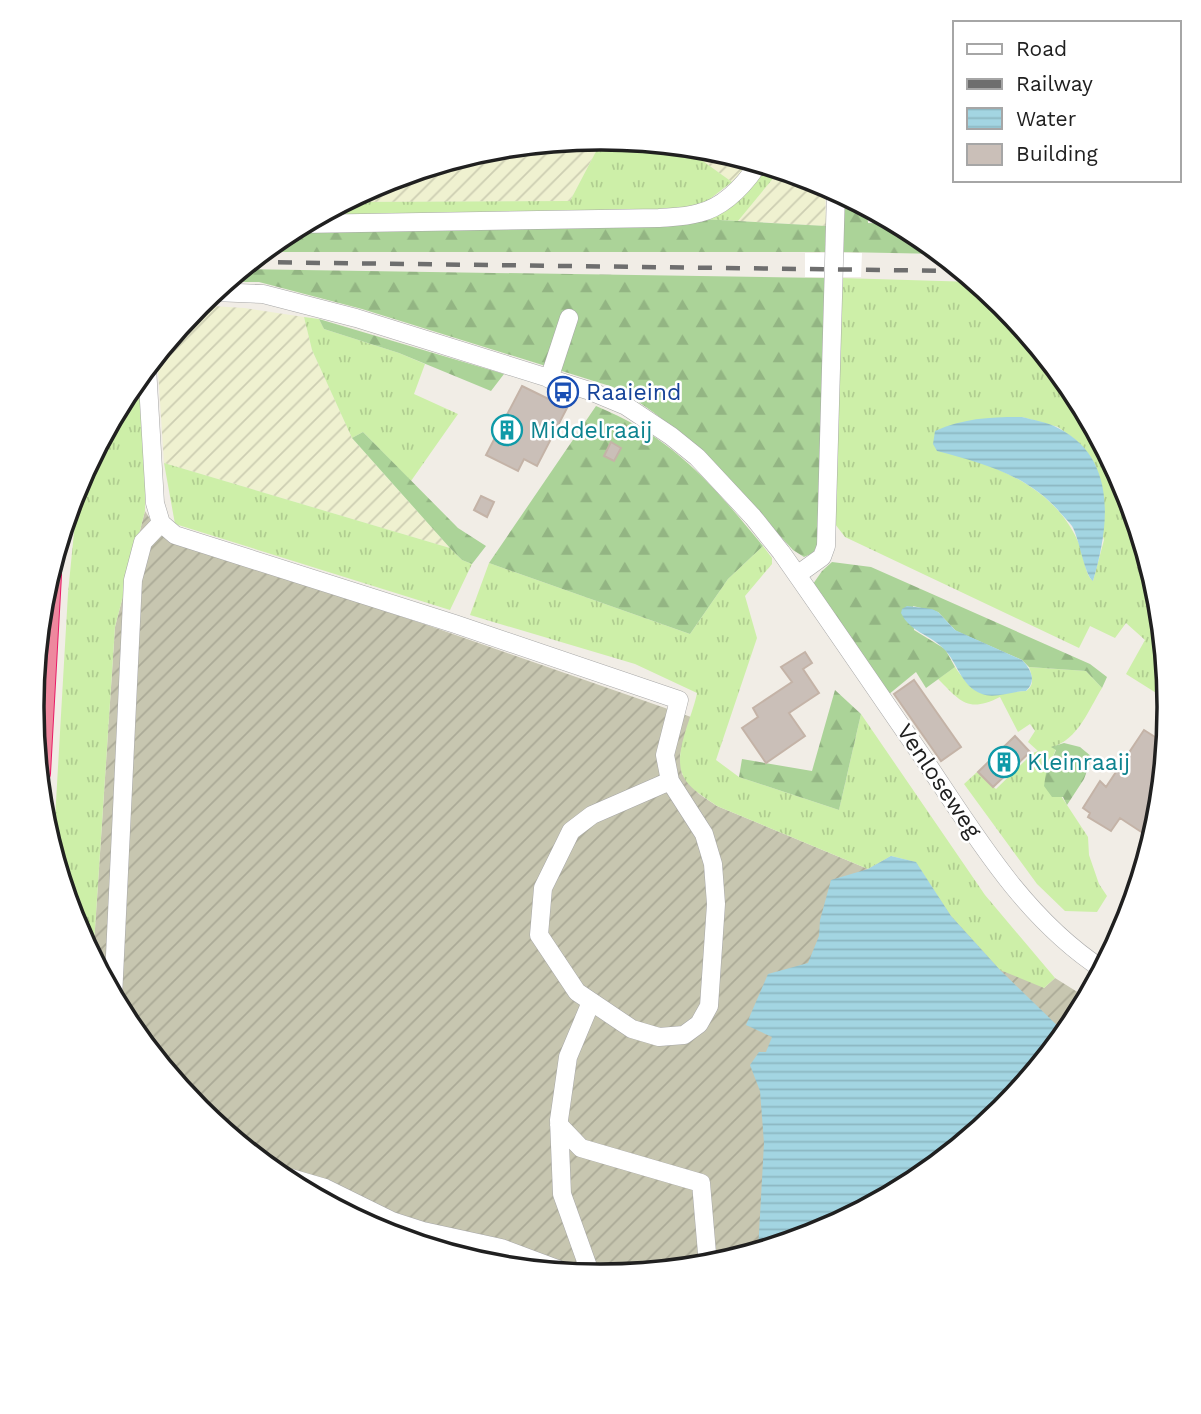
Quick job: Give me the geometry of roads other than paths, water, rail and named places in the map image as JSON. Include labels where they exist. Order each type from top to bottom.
[{"type":"street","points":[[323,225],[659,218],[700,213],[726,200],[753,172]]},
{"type":"street","points":[[228,293],[263,294],[356,318],[626,406],[671,436],[696,457],[753,517],[797,575],[822,557],[826,546],[836,203]]},
{"type":"street","points":[[549,379],[569,318]]},
{"type":"street","points":[[148,384],[155,503],[161,523],[175,535],[455,624],[678,700],[665,755],[670,781],[704,834],[713,864],[716,904],[709,1006],[699,1024],[684,1035],[659,1037],[632,1029],[577,992],[539,935],[543,888],[571,831],[592,815],[670,781]]},
{"type":"street","points":[[114,977],[133,580],[143,542],[161,523]]},
{"type":"street","name":"Venloseweg","points":[[797,575],[994,862],[1036,915],[1057,936],[1094,963]]},
{"type":"street","points":[[586,1264],[562,1194],[559,1125],[568,1057],[591,1002]]},
{"type":"street","points":[[559,1125],[581,1148],[701,1183],[707,1253]]},
{"type":"street","points":[[316,1185],[392,1222],[501,1248],[531,1259]]},
{"type":"street","points":[[423,1231],[425,1235]]},
{"type":"water","points":[[1022,417],[1054,426],[1077,441],[1091,457],[1100,476],[1105,517],[1093,581],[1072,526],[1045,498],[1017,479],[986,465],[937,451],[933,444],[935,431],[956,423]]},
{"type":"water","points":[[907,606],[932,609],[955,630],[1022,660],[1032,675],[1029,687],[1026,691],[992,696],[975,690],[964,680],[943,648],[909,625],[901,613]]},
{"type":"water","points":[[891,856],[916,862],[951,916],[1000,970],[1057,1025],[1019,1074],[994,1101],[968,1126],[910,1170],[847,1206],[759,1241],[764,1143],[760,1091],[750,1065],[759,1052],[766,1052],[772,1037],[746,1025],[768,974],[808,963],[819,936],[820,920],[831,880],[868,869]]},
{"type":"railway","points":[[266,262],[946,271]]},
{"type":"place","name":"Raaieind","points":[[563,392]]},
{"type":"place","name":"Middelraaij","points":[[507,430]]},
{"type":"place","name":"Kleinraaij","points":[[1004,762]]}]
